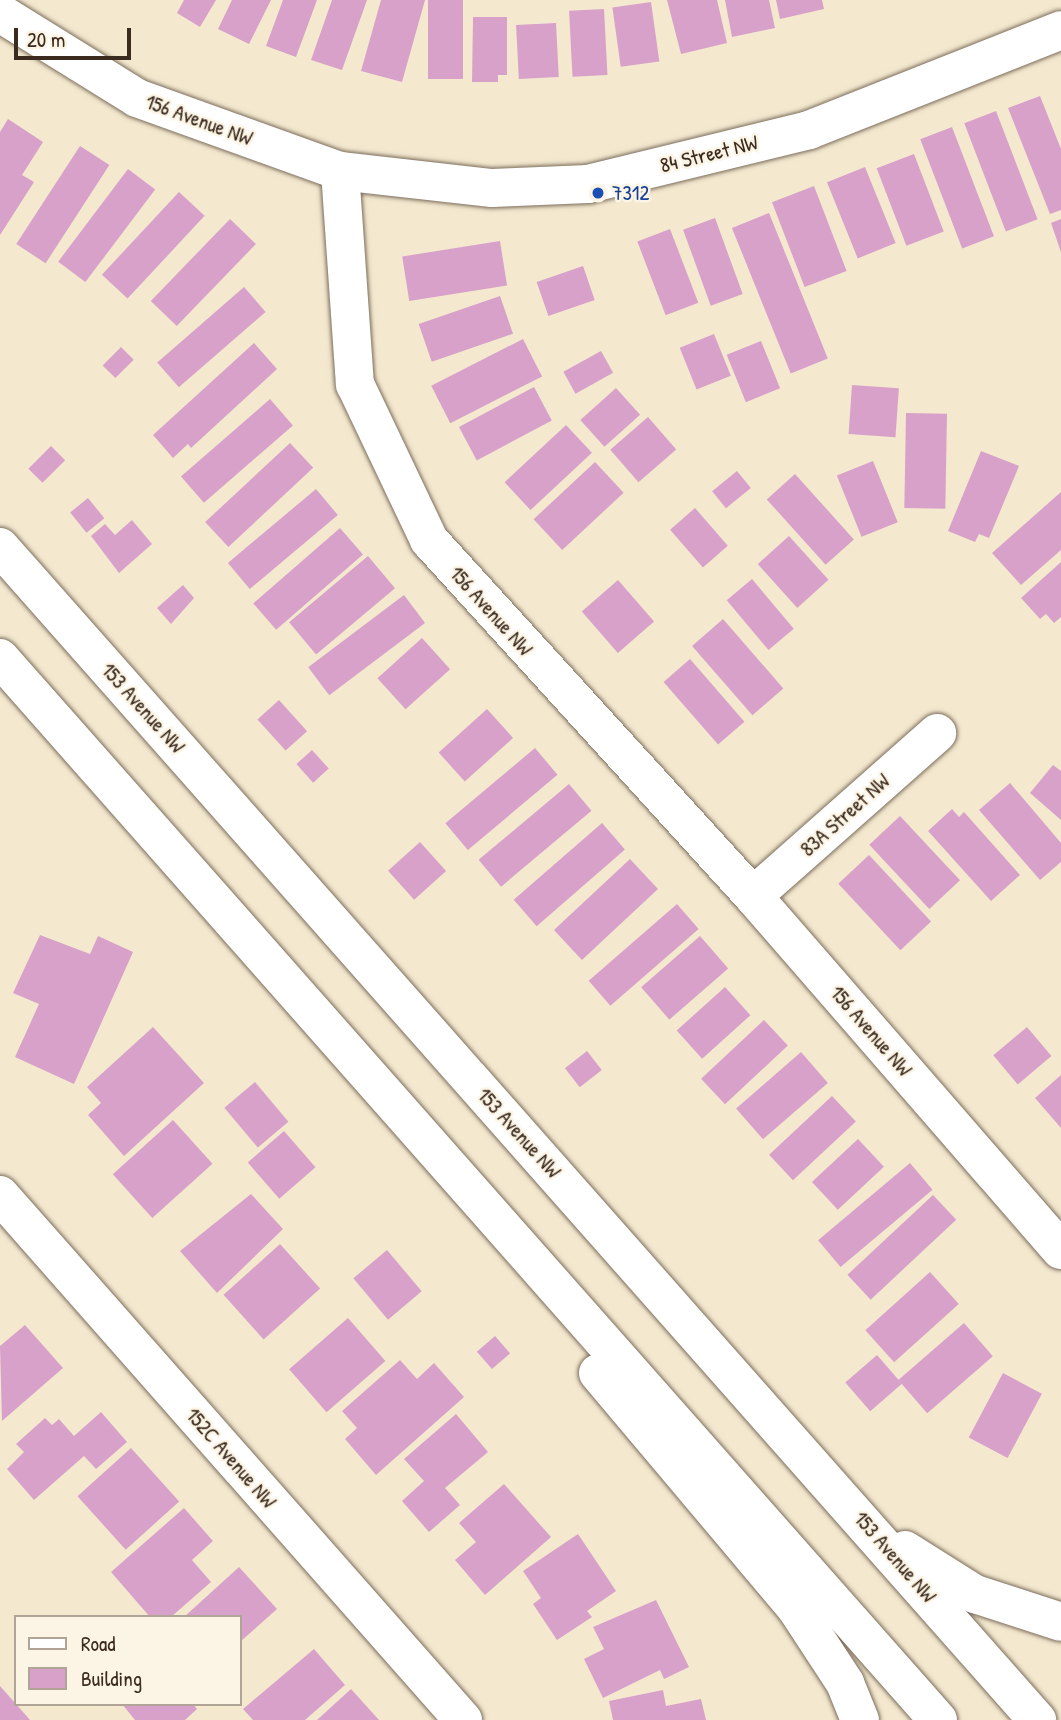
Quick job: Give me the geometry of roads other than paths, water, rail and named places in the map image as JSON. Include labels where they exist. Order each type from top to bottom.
[{"type":"main road","name":"156 Avenue NW","points":[[0,13],[137,98],[340,171],[355,384],[429,540],[753,896],[1061,1250]]},
{"type":"main road","name":"84 Street NW","points":[[340,171],[492,188],[587,184],[809,130],[1061,30]]},
{"type":"main road","name":"153 Avenue NW","points":[[0,547],[1037,1720]]},
{"type":"main road","points":[[0,658],[937,1720]]},
{"type":"main road","name":"83A Street NW","points":[[753,896],[937,733]]},
{"type":"main road","name":"152C Avenue NW","points":[[0,1195],[463,1720]]},
{"type":"main road","points":[[483,1204],[555,1322],[796,1608],[845,1683],[860,1720]]},
{"type":"main road","points":[[844,1499],[919,1562],[975,1594],[1061,1622]]},
{"type":"place","name":"7312","points":[[598,193]]}]
